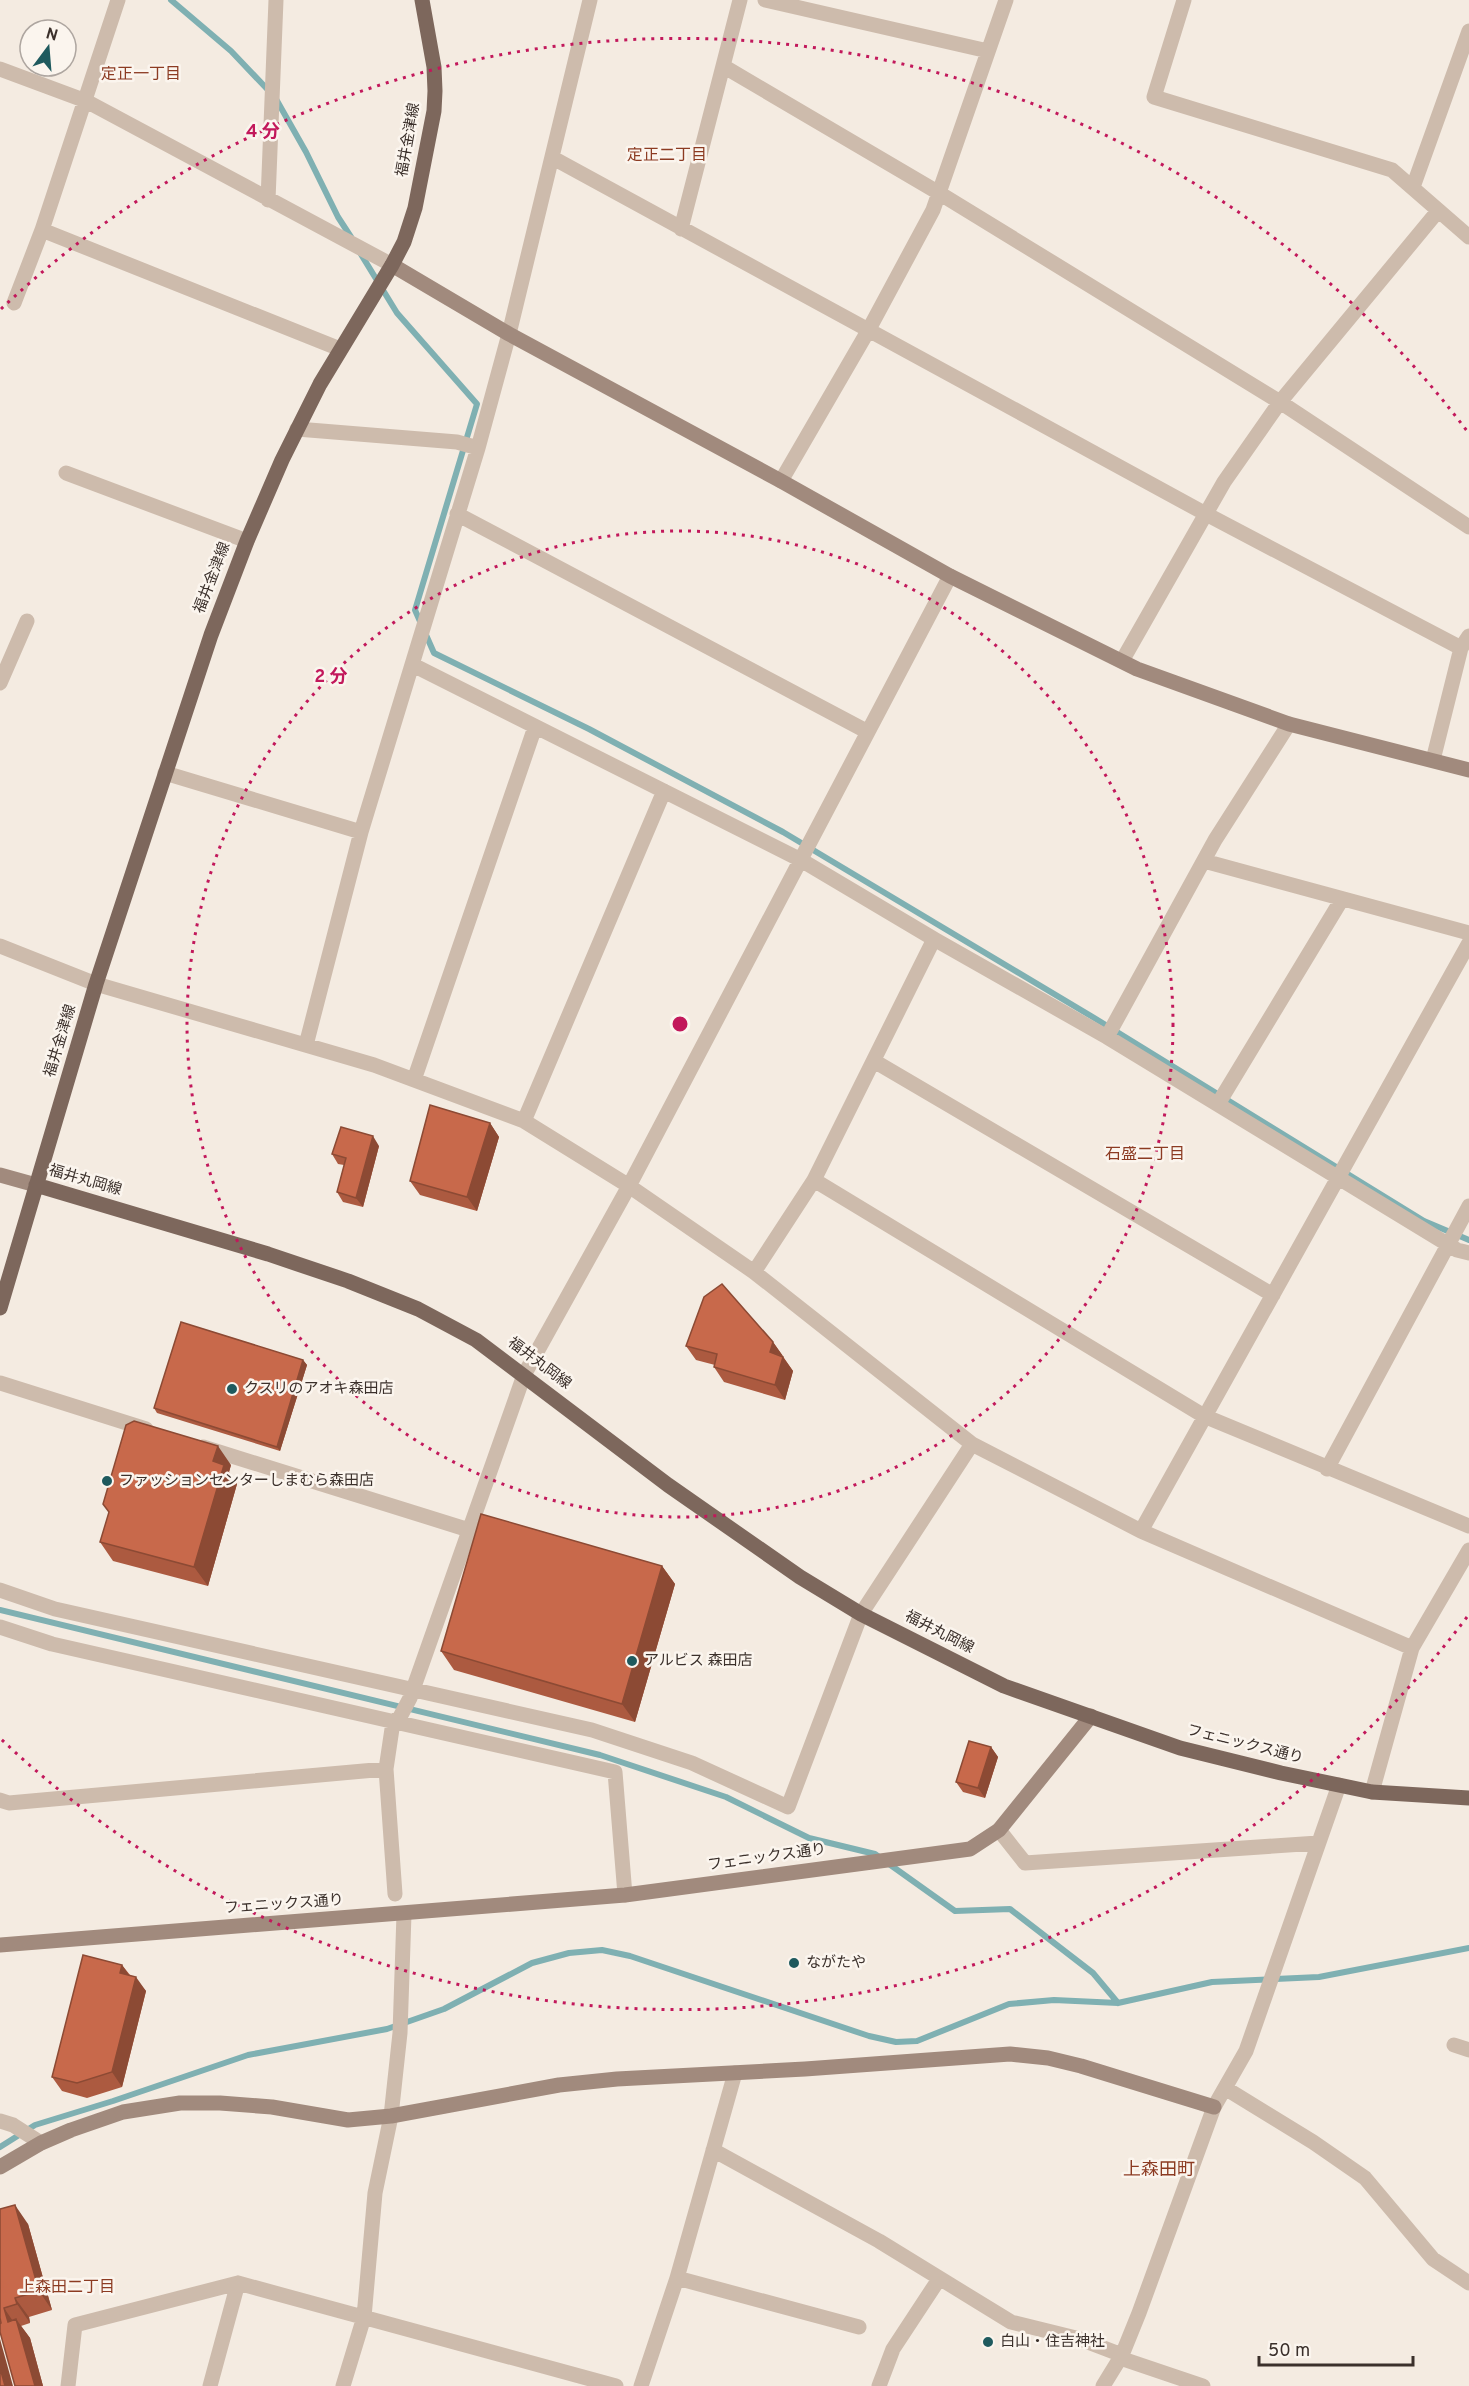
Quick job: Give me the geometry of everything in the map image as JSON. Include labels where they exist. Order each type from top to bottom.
[{"type":"main road","name":"福井金津線","points":[[36,1185],[96,984],[165,773],[211,635],[247,541],[297,429],[340,349],[404,242],[415,208],[434,111],[434,67],[422,0]]},
{"type":"main road","name":"福井丸岡線","points":[[0,1308],[36,1185],[268,1254],[348,1281],[418,1309],[476,1340],[668,1485],[800,1576],[861,1614],[1004,1686],[1091,1716]]},
{"type":"main road","name":"フェニックス通り","points":[[1091,1716],[1180,1748],[1339,1785],[1372,1792],[1469,1798]]},
{"type":"street","points":[[14,303],[42,230],[118,0]]},
{"type":"street","points":[[268,200],[276,0]]},
{"type":"street","points":[[306,1045],[361,832],[478,448],[509,334],[590,0]]},
{"type":"street","points":[[681,229],[740,0]]},
{"type":"street","points":[[765,0],[988,51]]},
{"type":"street","points":[[782,481],[868,331],[933,210],[1006,0]]},
{"type":"street","points":[[1184,0],[1154,97],[1392,170],[1469,237]]},
{"type":"street","points":[[1413,187],[1469,31]]},
{"type":"street","points":[[723,66],[939,193],[1280,402],[1469,527]]},
{"type":"street","points":[[0,69],[86,101],[392,265],[509,334],[782,481],[950,576],[1122,662],[1289,724],[1469,770]]},
{"type":"street","points":[[553,158],[1206,514],[1465,642],[1433,760]]},
{"type":"street","points":[[1122,662],[1224,482],[1280,402],[1438,211]]},
{"type":"street","points":[[42,230],[340,349]]},
{"type":"street","points":[[297,429],[457,442],[478,448]]},
{"type":"street","points":[[66,473],[247,541]]},
{"type":"street","points":[[457,514],[868,732]]},
{"type":"street","points":[[395,1894],[386,1769],[396,1719],[411,1694],[524,1375],[629,1186],[950,576]]},
{"type":"street","points":[[2,674],[27,621]]},
{"type":"street","points":[[413,665],[801,860],[1107,1037],[1457,1250],[1469,1253]]},
{"type":"street","points":[[1107,1037],[1204,861],[1289,724]]},
{"type":"street","points":[[414,1080],[535,727]]},
{"type":"street","points":[[165,773],[361,832]]},
{"type":"street","points":[[524,1121],[664,791]]},
{"type":"street","points":[[1204,861],[1469,933]]},
{"type":"street","points":[[1218,1104],[1342,899]]},
{"type":"street","points":[[754,1272],[814,1180],[934,939]]},
{"type":"street","points":[[1141,1531],[1469,943]]},
{"type":"street","points":[[0,946],[96,984],[374,1065],[524,1121],[629,1186],[754,1272],[972,1444],[1141,1531],[1412,1648]]},
{"type":"street","points":[[873,1061],[1273,1295]]},
{"type":"street","points":[[0,1175],[36,1185]]},
{"type":"street","points":[[814,1180],[1204,1416],[1469,1526]]},
{"type":"street","points":[[1327,1469],[1469,1206]]},
{"type":"street","points":[[0,1383],[160,1433]]},
{"type":"street","points":[[183,1440],[469,1530]]},
{"type":"street","points":[[0,1590],[55,1610],[411,1694],[592,1730],[692,1763],[788,1807],[861,1614],[972,1444]]},
{"type":"street","points":[[1372,1792],[1412,1648],[1469,1550]]},
{"type":"street","points":[[0,1627],[52,1644],[396,1719],[615,1772],[625,1895]]},
{"type":"street","name":"フェニックス通り","points":[[0,1946],[625,1895],[970,1849],[999,1830],[1091,1716]]},
{"type":"street","points":[[0,1800],[9,1803],[386,1769]]},
{"type":"street","points":[[1103,2386],[1121,2356],[1214,2107],[1246,2052],[1339,1785]]},
{"type":"street","points":[[999,1830],[1025,1863],[1318,1843]]},
{"type":"street","points":[[343,2386],[364,2317],[375,2193],[391,2116],[400,2033],[404,1914]]},
{"type":"street","points":[[0,2167],[41,2143],[71,2130],[123,2112],[180,2103],[272,2107],[348,2120],[391,2116],[559,2085],[617,2079],[1010,2054],[1048,2058],[1081,2066],[1214,2107]]},
{"type":"street","points":[[641,2386],[677,2278],[735,2073]]},
{"type":"street","points":[[1225,2088],[1313,2142],[1365,2178],[1433,2259],[1469,2283]]},
{"type":"street","points":[[0,2121],[12,2125],[41,2143]]},
{"type":"street","points":[[713,2150],[879,2241],[1011,2322],[1080,2339],[1203,2386]]},
{"type":"street","points":[[677,2278],[859,2327]]},
{"type":"street","points":[[879,2386],[893,2349],[939,2279]]},
{"type":"street","points":[[210,2386],[238,2283]]},
{"type":"street","points":[[68,2386],[75,2325],[238,2283],[616,2386]]},
{"type":"building","points":[[430,1105],[490,1123],[467,1197],[410,1181]]},
{"type":"building","points":[[341,1127],[373,1136],[356,1198],[337,1192],[346,1158],[332,1154]]},
{"type":"building","points":[[722,1284],[773,1342],[770,1352],[783,1357],[775,1385],[714,1367],[717,1354],[686,1346],[704,1297]]},
{"type":"building","name":"クスリのアオキ森田店","points":[[181,1322],[303,1360],[277,1447],[154,1408]]},
{"type":"building","points":[[134,1421],[218,1446],[213,1461],[224,1465],[194,1567],[100,1542],[109,1512],[103,1504],[126,1425]]},
{"type":"building","points":[[481,1514],[662,1566],[622,1704],[441,1651]]},
{"type":"building","points":[[969,1741],[991,1747],[978,1788],[956,1782]]},
{"type":"building","points":[[83,1955],[122,1965],[120,1973],[136,1977],[112,2072],[77,2083],[52,2077]]},
{"type":"building","points":[[15,2205],[39,2291],[15,2298],[17,2304],[4,2308],[8,2322],[16,2319],[35,2386],[15,2386],[0,2332],[0,2209]]},
{"type":"building","points":[[0,2368],[5,2386],[0,2386]]},
{"type":"waterway","points":[[171,0],[231,51],[269,91]]},
{"type":"waterway","points":[[276,99],[306,152],[338,217],[351,237]]},
{"type":"waterway","points":[[359,251],[397,313],[477,404],[415,610],[434,653],[589,729],[783,832],[1091,1016],[1424,1221],[1469,1240]]},
{"type":"waterway","points":[[0,1610],[600,1755],[726,1797],[809,1838],[875,1854],[955,1911],[1010,1909],[1093,1973],[1118,2003]]},
{"type":"waterway","points":[[0,2147],[35,2125],[248,2055],[387,2029],[444,2009],[532,1963],[569,1953],[602,1950],[630,1956],[869,2036],[896,2042],[917,2041],[1009,2004],[1054,2000],[1118,2003],[1212,1982],[1319,1977],[1469,1948]]},
{"type":"place","name":"クスリのアオキ森田店","points":[[232,1389]]},
{"type":"place","name":"ファッションセンターしまむら森田店","points":[[107,1481]]},
{"type":"place","name":"アルビス 森田店","points":[[632,1661]]},
{"type":"place","name":"ながたや","points":[[794,1963]]},
{"type":"place","name":"白山・住吉神社","points":[[988,2342]]},
{"type":"district","name":"定正一丁目","points":[[141,75]]},
{"type":"district","name":"定正二丁目","points":[[667,156]]},
{"type":"district","name":"石盛二丁目","points":[[1145,1155]]},
{"type":"district","name":"上森田町","points":[[1159,2170]]},
{"type":"district","name":"上森田二丁目","points":[[67,2288]]}]
